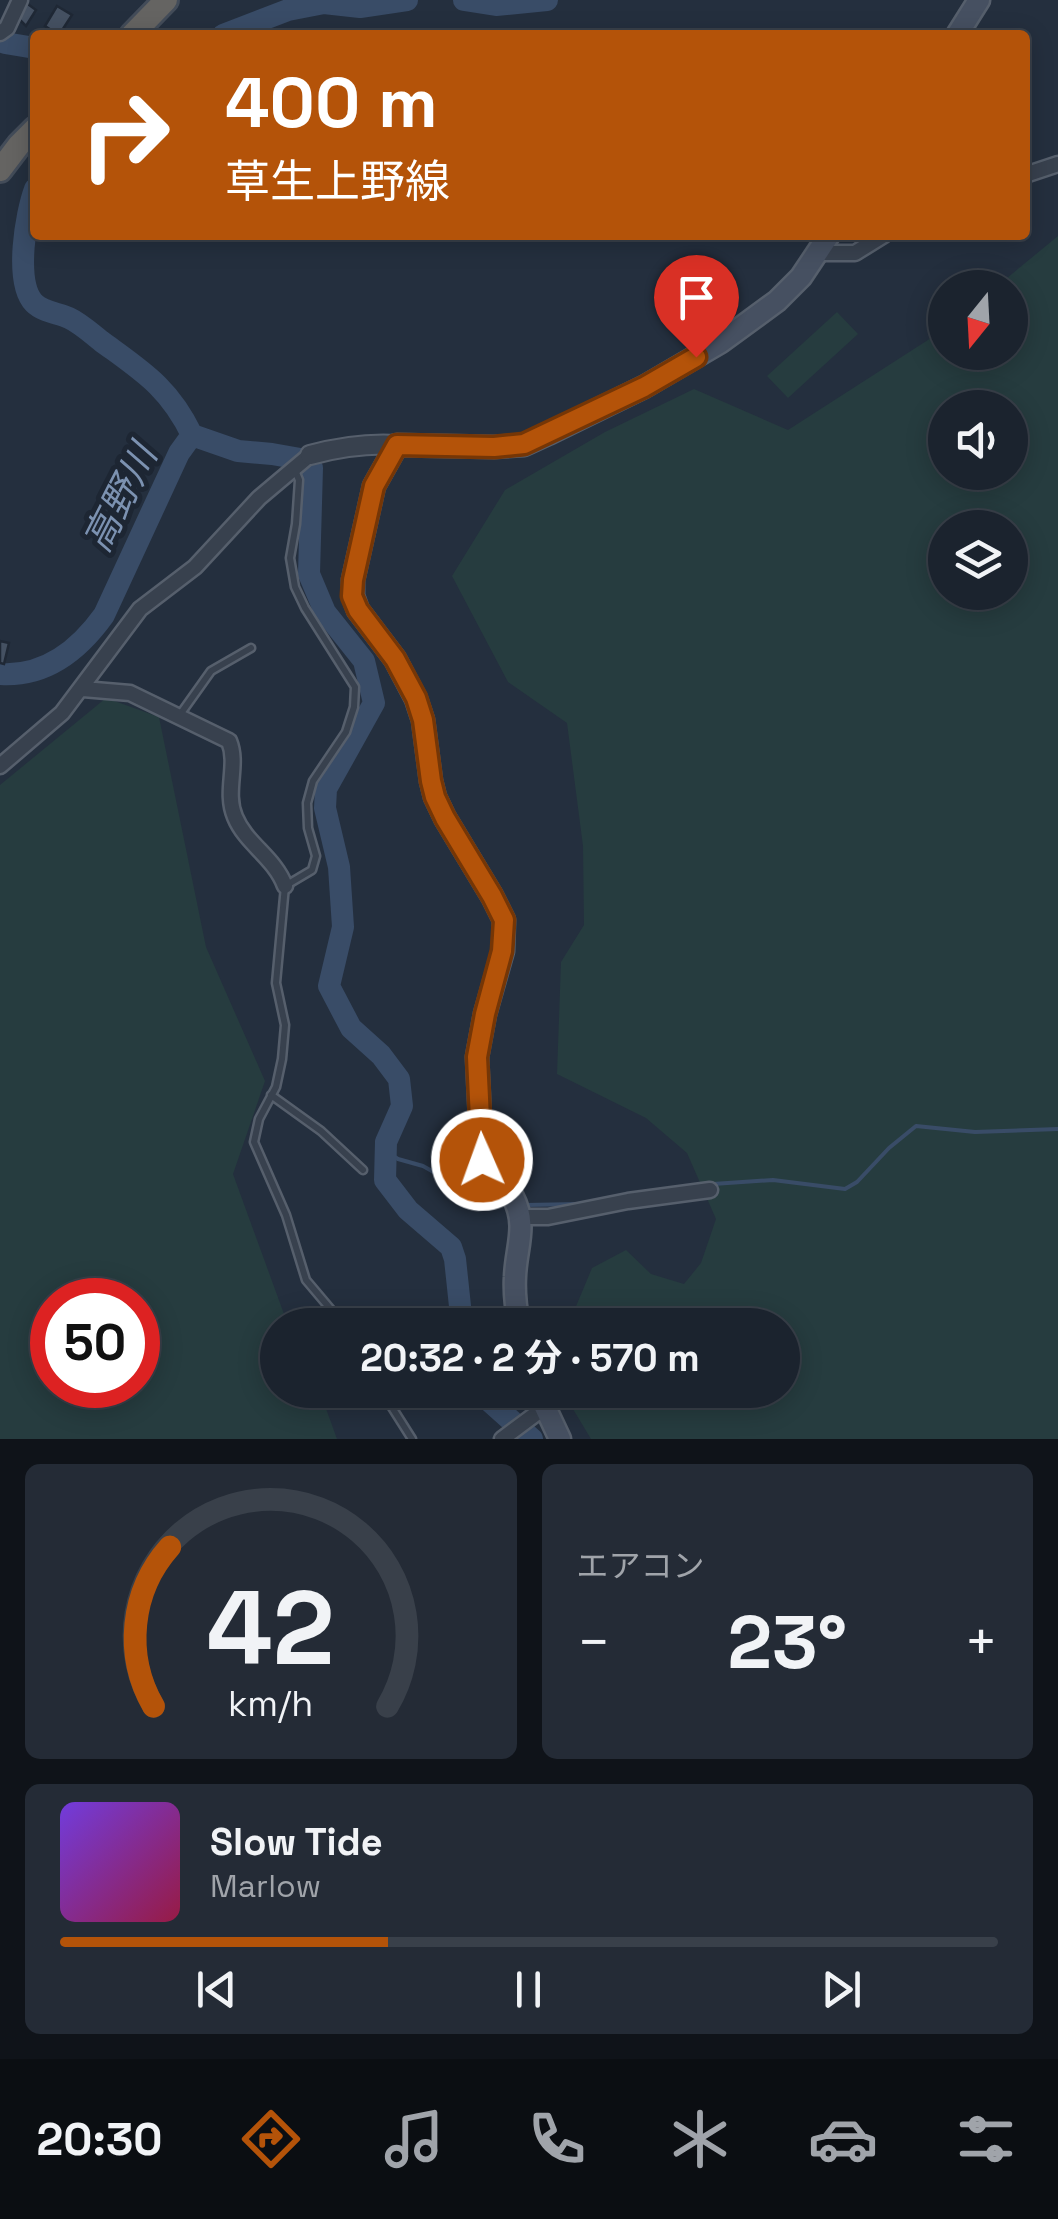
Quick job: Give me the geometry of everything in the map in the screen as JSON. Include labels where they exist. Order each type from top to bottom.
[{"type":"highway","points":[[137,30],[166,0]]},
{"type":"highway","points":[[0,170],[30,135]]},
{"type":"main road","points":[[960,30],[979,0]]},
{"type":"main road","points":[[516,1308],[514,1274],[522,1230],[520,1217],[512,1195],[482,1160],[476,1076],[485,1014],[502,951],[504,920],[435,797],[416,698],[352,596],[374,486],[397,445],[524,444],[644,387],[721,342],[777,300],[801,278],[824,244]]},
{"type":"main road","points":[[546,1408],[560,1439]]},
{"type":"street","points":[[0,33],[7,28],[20,0]]},
{"type":"street","points":[[1030,173],[1058,164]]},
{"type":"street","points":[[824,244],[854,253],[876,240]]},
{"type":"street","points":[[0,766],[62,713],[140,609],[195,567],[258,498],[294,467],[310,456],[344,446],[397,445]]},
{"type":"street","points":[[82,688],[130,692],[229,740],[234,752],[229,796],[235,819],[281,875],[285,886]]},
{"type":"street","points":[[520,1217],[548,1217],[710,1190]]},
{"type":"street","points":[[502,1439],[532,1408]]},
{"type":"lane","points":[[294,467],[299,480],[290,558],[295,587],[354,687],[354,707],[346,732],[313,780],[306,803],[316,856],[312,870],[285,886],[276,983],[284,1025],[282,1059],[254,1142],[286,1214],[306,1280],[330,1308]]},
{"type":"lane","points":[[179,716],[210,672],[251,648]]},
{"type":"lane","points":[[271,1095],[321,1131],[363,1170]]},
{"type":"lane","points":[[392,1408],[412,1439]]},
{"type":"green space","points":[[1058,236],[1058,1439],[591,1439],[572,1408],[800,1408],[800,1308],[575,1308],[592,1268],[626,1250],[651,1274],[684,1284],[701,1263],[716,1219],[687,1153],[646,1118],[557,1074],[561,962],[584,925],[583,846],[567,723],[508,682],[452,576],[505,490],[605,432],[694,389],[788,430],[928,340],[928,370],[1028,370],[1028,270],[1017,270]]},
{"type":"green space","points":[[837,312],[858,334],[788,398],[767,376]]},
{"type":"green space","points":[[106,698],[159,717],[206,947],[265,1081],[233,1174],[282,1308],[260,1308],[260,1408],[326,1408],[337,1439],[0,1439],[0,785]]},
{"type":"building","points":[[25,2],[36,10],[26,26],[16,16]]},
{"type":"building","points":[[57,6],[72,15],[62,30],[45,26]]},
{"type":"building","points":[[0,641],[9,643],[4,664],[0,663]]},
{"type":"waterway","name":"高野川","points":[[236,30],[288,10],[324,3],[360,7],[407,0]]},
{"type":"waterway","name":"高野川","points":[[464,0],[496,5],[547,0]]},
{"type":"waterway","points":[[5,43],[30,47]]},
{"type":"waterway","name":"高野川","points":[[30,207],[23,264],[24,280],[34,303],[77,323],[142,371],[174,404],[192,435]]},
{"type":"waterway","points":[[192,435],[238,451],[306,460],[312,468],[309,574],[325,612],[364,661],[374,703],[326,789],[325,808],[339,867],[343,927],[329,986],[351,1028],[381,1055],[399,1079],[402,1106],[386,1142],[385,1180],[408,1210],[451,1247],[460,1308]]},
{"type":"waterway","name":"高野川","points":[[0,674],[46,666],[72,650],[94,628],[104,615],[179,453],[192,435]]},
{"type":"waterway","points":[[713,1184],[773,1180],[845,1189],[916,1126],[975,1132],[1058,1129]]},
{"type":"waterway","points":[[387,1152],[423,1166],[469,1192],[509,1204]]},
{"type":"waterway","points":[[659,1190],[689,1186]]},
{"type":"waterway","points":[[525,1205],[580,1204]]},
{"type":"waterway","points":[[497,1408],[532,1439]]},
{"type":"route","points":[[482,1160],[477,1057],[502,951],[504,920],[435,797],[416,698],[352,596],[374,486],[397,445],[524,444],[644,387],[696,357]]}]
